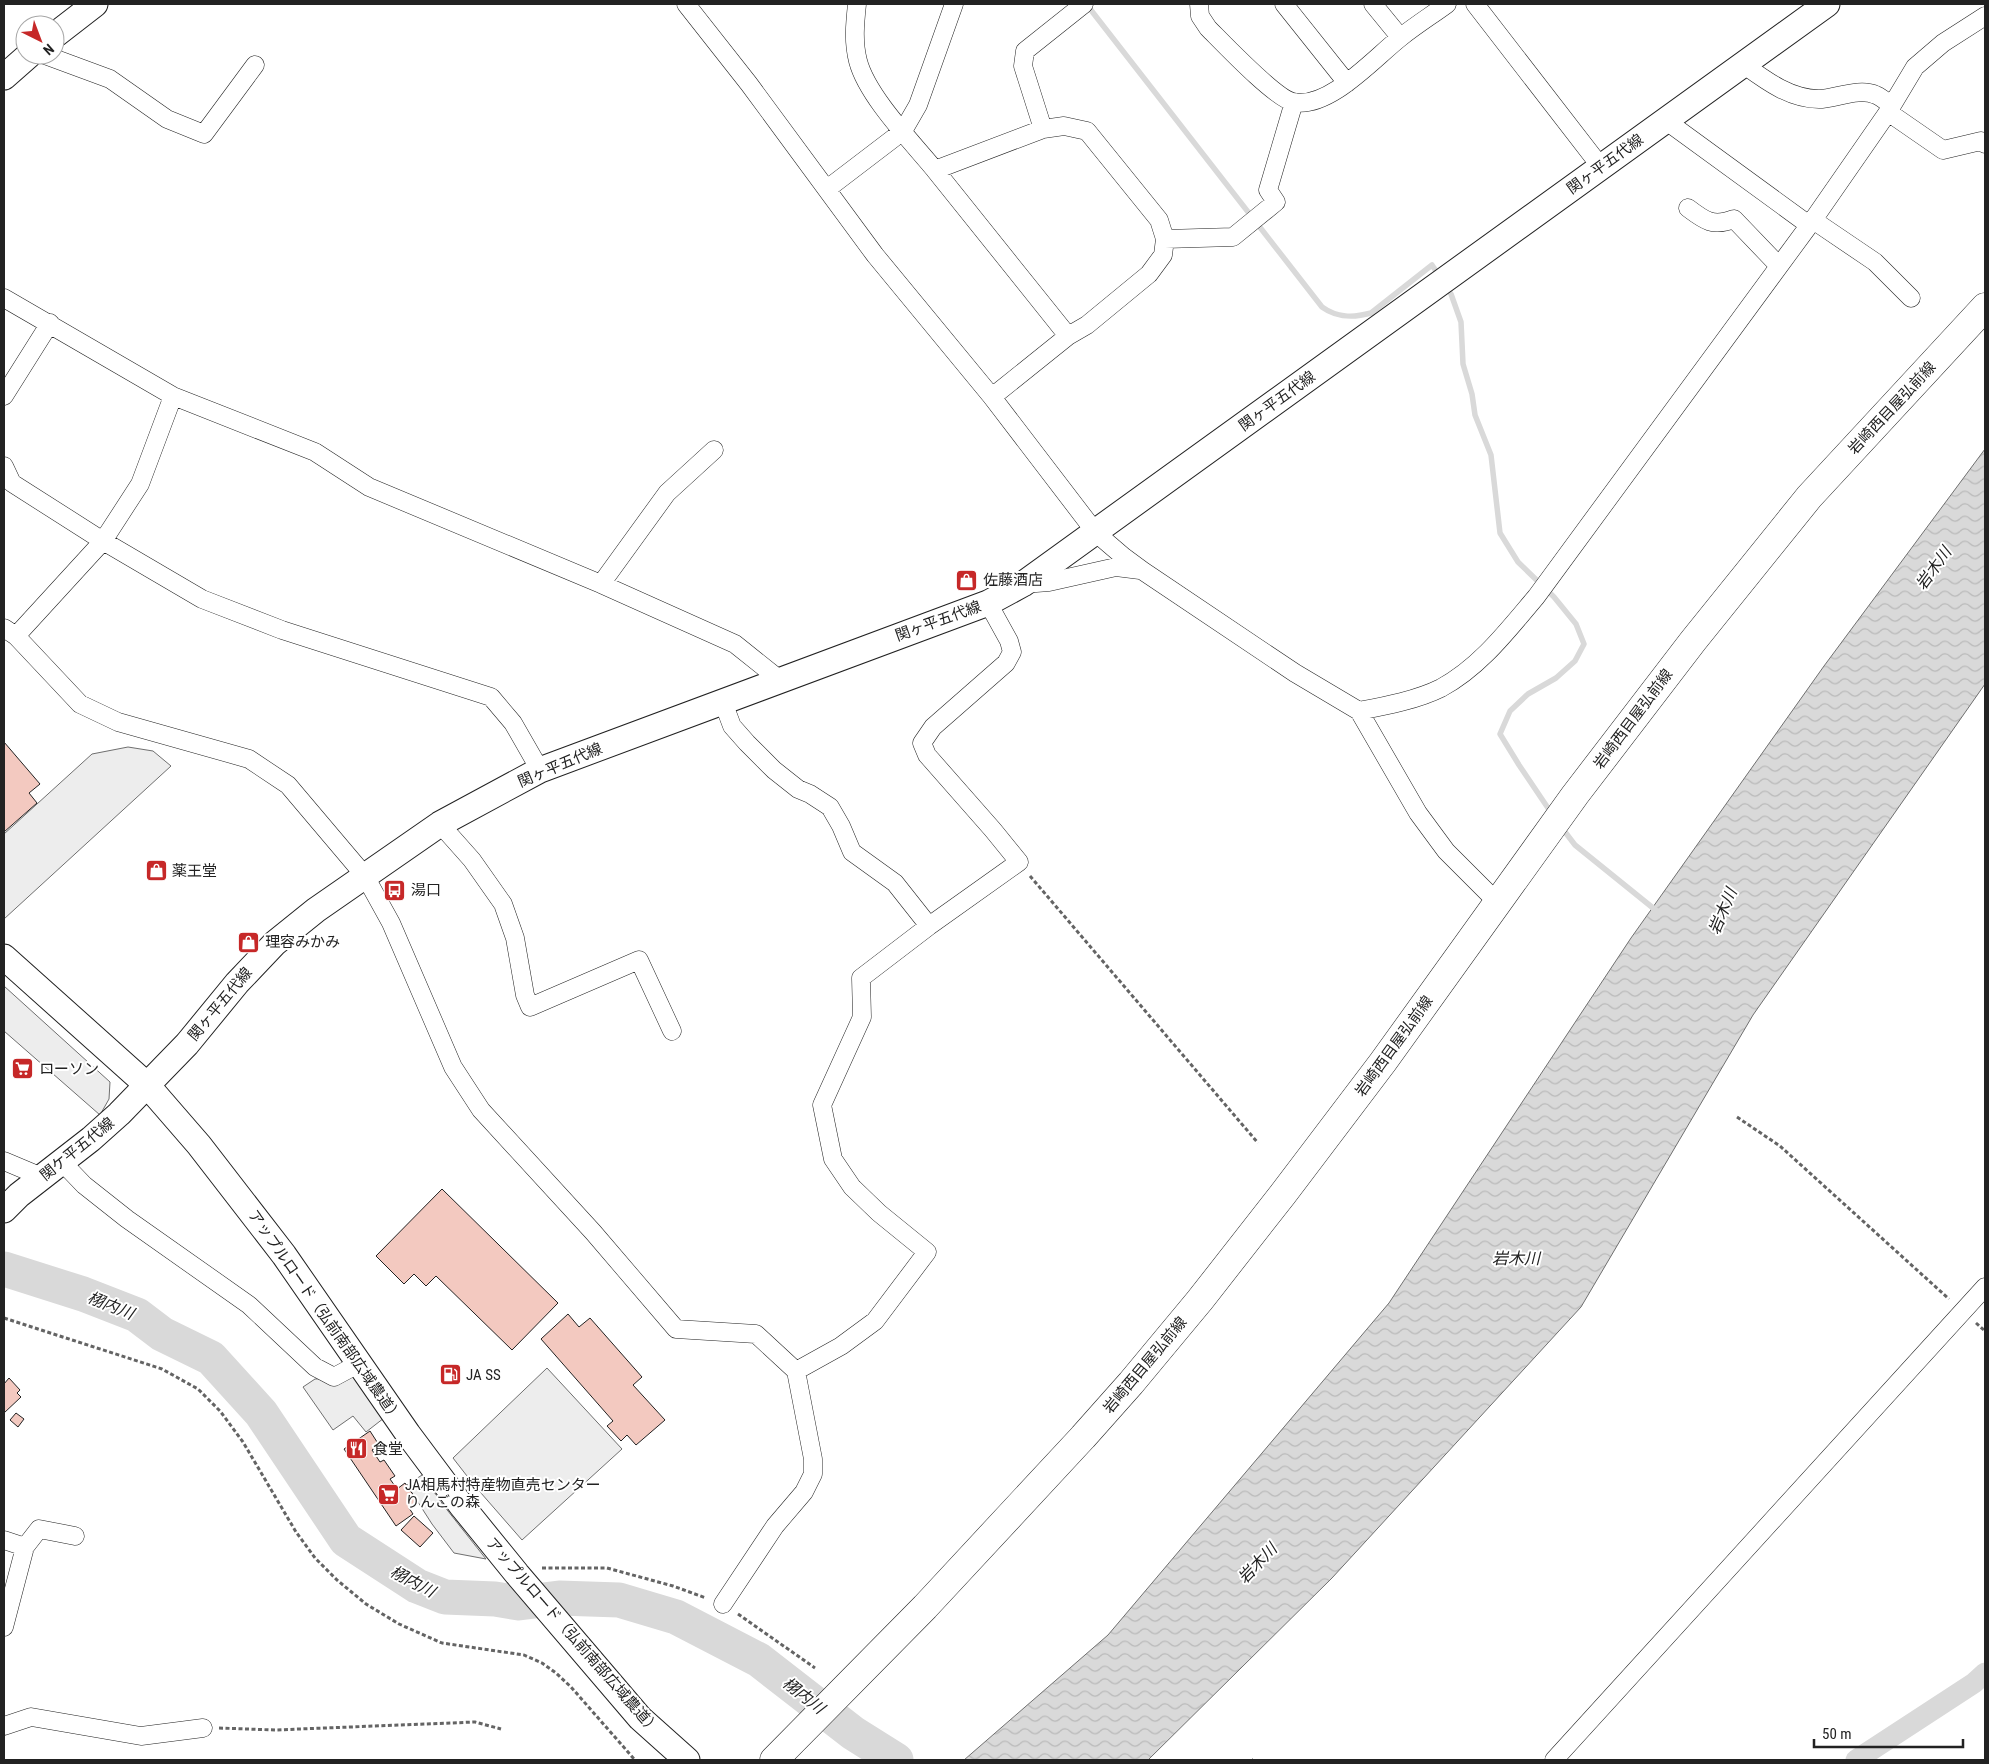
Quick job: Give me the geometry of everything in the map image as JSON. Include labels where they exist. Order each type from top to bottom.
[{"type":"main road","points":[[65,27],[95,4]]},
{"type":"main road","name":"関ヶ平五代線","points":[[147,1085],[187,1044],[237,983],[275,942],[308,916],[440,824],[540,770],[988,603],[1023,584],[1827,4]]},
{"type":"main road","points":[[4,77],[18,65]]},
{"type":"main road","name":"岩崎西目屋弘前線","points":[[779,1756],[845,1690],[1083,1437],[1200,1300],[1378,1070],[1575,796],[1693,641],[1809,498],[1985,307]]},
{"type":"main road","name":"アップルロード（弘前南部広域農道）","points":[[4,957],[147,1085],[228,1181],[284,1255],[408,1434],[514,1570],[640,1718],[687,1760]]},
{"type":"main road","name":"関ケ平五代線","points":[[4,1210],[42,1176],[62,1162],[119,1114],[147,1085]]},
{"type":"street","points":[[686,4],[828,189],[876,255],[992,397],[1096,532],[1143,571],[1295,673],[1360,712],[1418,813],[1446,851],[1498,903]]},
{"type":"street","points":[[857,4],[854,33],[858,60],[866,83],[1068,336]]},
{"type":"street","points":[[828,189],[903,131],[918,105],[954,4]]},
{"type":"street","points":[[1199,4],[1200,16],[1208,28],[1278,95],[1294,102],[1314,100],[1329,95],[1347,83],[1400,37],[1447,4]]},
{"type":"street","points":[[1284,4],[1347,83]]},
{"type":"street","points":[[1373,4],[1400,37]]},
{"type":"street","points":[[1475,4],[1601,167]]},
{"type":"street","points":[[1043,129],[1023,66],[1025,51],[1081,6]]},
{"type":"street","points":[[1360,712],[1396,704],[1441,688],[1473,665],[1502,637],[1536,597],[1811,222],[1890,109],[1915,67],[1943,43],[1985,16]]},
{"type":"street","points":[[65,63],[110,79],[167,119],[204,134],[255,65]]},
{"type":"street","points":[[1742,64],[1768,82],[1796,95],[1819,99],[1848,93],[1875,94],[1890,109],[1942,150],[1981,141],[1985,144]]},
{"type":"street","points":[[1165,239],[1233,237],[1276,202],[1268,190],[1294,102]]},
{"type":"street","points":[[1665,120],[1811,222],[1875,262],[1910,298]]},
{"type":"street","points":[[935,170],[1043,129],[1064,126],[1087,131],[1159,220],[1165,239],[1163,255],[1148,274],[992,397]]},
{"type":"street","points":[[1688,208],[1704,220],[1722,224],[1734,219],[1779,266]]},
{"type":"street","points":[[4,298],[173,396],[315,452],[369,487],[601,584],[735,644],[780,680]]},
{"type":"street","points":[[4,396],[50,324]]},
{"type":"street","points":[[173,396],[140,484],[103,541],[10,632],[80,704],[118,722],[249,759],[288,785],[365,876],[391,923],[453,1067],[482,1110],[593,1232],[676,1329],[756,1334],[796,1371],[813,1458],[813,1474],[804,1492],[775,1526],[722,1604]]},
{"type":"street","points":[[601,584],[667,493],[714,450]]},
{"type":"street","points":[[4,466],[12,483],[103,541],[202,599],[282,630],[491,697],[513,723],[540,770]]},
{"type":"street","points":[[1023,584],[1050,582],[1116,567],[1143,571]]},
{"type":"street","points":[[796,1371],[841,1346],[875,1322],[927,1252],[878,1213],[852,1187],[833,1159],[822,1105],[862,1017],[861,978],[1018,862],[993,830],[927,755],[922,743],[933,727],[1006,662],[1012,652],[1009,641],[988,603]]},
{"type":"street","points":[[723,702],[732,726],[747,743],[774,770],[798,790],[810,794],[830,807],[841,826],[852,852],[895,883],[929,926]]},
{"type":"street","points":[[440,824],[472,860],[503,904],[515,938],[525,995],[530,1007],[638,960],[672,1031]]},
{"type":"street","points":[[4,1161],[42,1176]]},
{"type":"street","points":[[62,1162],[84,1185],[127,1219],[249,1305],[315,1367],[334,1377],[360,1363]]},
{"type":"street","points":[[1554,1760],[1985,1286]]},
{"type":"street","points":[[4,1627],[25,1547],[39,1529],[75,1536]]},
{"type":"street","points":[[4,1540],[25,1547]]},
{"type":"street","points":[[4,1726],[31,1717],[141,1736],[204,1728]]},
{"type":"path","points":[[1018,862],[1258,1143]]},
{"type":"path","points":[[1738,1117],[1780,1146],[1963,1312]]},
{"type":"path","points":[[4,1318],[162,1369],[198,1389],[220,1411],[243,1442],[296,1532],[315,1558],[337,1580],[366,1604],[382,1614],[399,1624],[442,1643],[524,1655],[542,1663],[556,1672],[635,1760]]},
{"type":"path","points":[[514,1570],[607,1568],[673,1586],[722,1604],[815,1668]]},
{"type":"path","points":[[204,1728],[275,1730],[475,1722],[501,1729]]},
{"type":"shaded area","points":[[128,747],[153,751],[171,766],[4,919],[4,834],[92,754]]},
{"type":"shaded area","points":[[4,986],[110,1082],[109,1099],[100,1115],[4,1031]]},
{"type":"shaded area","points":[[547,1368],[622,1449],[522,1540],[453,1458]]},
{"type":"shaded area","points":[[354,1377],[384,1418],[366,1432],[353,1416],[333,1430],[303,1387],[315,1379]]},
{"type":"shaded area","points":[[422,1475],[486,1559],[454,1553],[432,1524],[407,1485]]},
{"type":"water","name":"岩木川","points":[[1985,449],[1985,684],[1753,1015],[1581,1307],[1332,1578],[1148,1760],[964,1760],[1108,1635],[1389,1303],[1631,938],[1824,666]]},
{"type":"building","points":[[4,742],[40,784],[29,793],[37,803],[4,832]]},
{"type":"building","points":[[442,1189],[558,1303],[512,1350],[436,1276],[426,1286],[414,1274],[404,1284],[376,1256]]},
{"type":"building","points":[[568,1314],[579,1327],[590,1318],[642,1377],[633,1385],[665,1420],[636,1445],[627,1435],[621,1441],[607,1426],[613,1421],[541,1339]]},
{"type":"building","points":[[9,1378],[20,1390],[17,1393],[21,1397],[4,1413],[4,1384]]},
{"type":"building","points":[[16,1413],[24,1419],[18,1427],[10,1420]]},
{"type":"building","points":[[370,1431],[379,1445],[372,1450],[380,1462],[384,1460],[395,1476],[390,1479],[397,1489],[405,1483],[418,1502],[409,1508],[413,1514],[396,1526],[344,1449]]},
{"type":"building","points":[[414,1516],[433,1533],[420,1547],[401,1530]]},
{"type":"waterway","points":[[1087,5],[1322,307],[1333,313],[1345,316],[1371,313],[1432,265],[1440,277]]},
{"type":"waterway","points":[[1446,287],[1451,294],[1461,322],[1463,364],[1472,394],[1475,415],[1491,455],[1500,533],[1518,562],[1554,597],[1576,624],[1584,644],[1575,661],[1556,678],[1528,694],[1510,711],[1500,734],[1552,814]]},
{"type":"waterway","points":[[1562,828],[1575,845],[1658,912]]},
{"type":"waterway","name":"栩内川","points":[[4,1269],[83,1294],[137,1315],[162,1334],[211,1358],[261,1413],[346,1540],[417,1586],[445,1597],[495,1599],[519,1603],[559,1598],[619,1600],[676,1617],[759,1660],[853,1733],[896,1760]]},
{"type":"waterway","points":[[1856,1760],[1974,1683],[1985,1673]]},
{"type":"place","name":"佐藤酒店","points":[[967,580]]},
{"type":"place","name":"薬王堂","points":[[156,871]]},
{"type":"place","name":"湯口","points":[[395,890]]},
{"type":"place","name":"理容みかみ","points":[[249,942]]},
{"type":"place","name":"ローソン","points":[[23,1069]]},
{"type":"place","name":"JA SS","points":[[450,1375]]},
{"type":"place","name":"食堂","points":[[357,1449]]},
{"type":"place","name":"JA相馬村特産物直売センター りんごの森","points":[[389,1494]]}]
